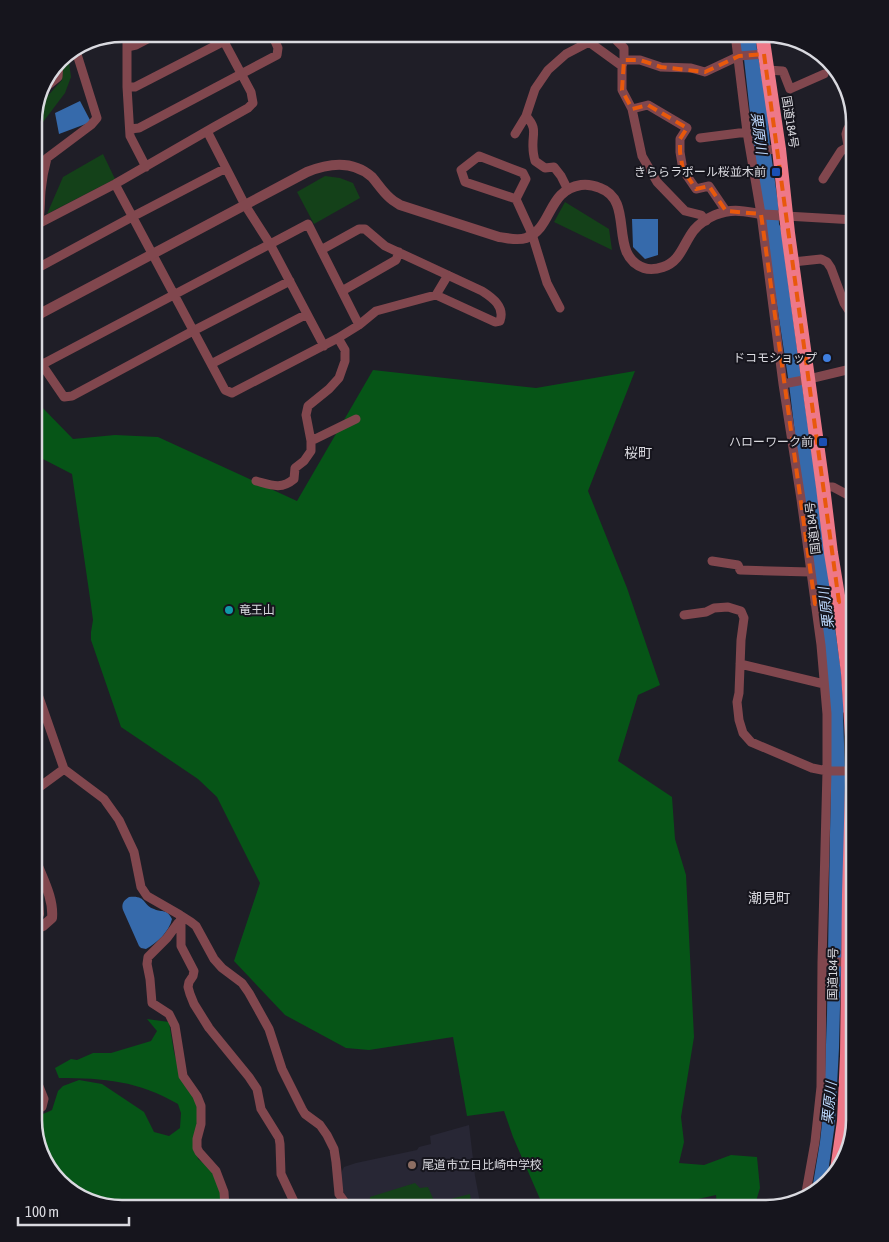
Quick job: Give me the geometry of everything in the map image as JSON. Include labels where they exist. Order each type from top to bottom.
[{"type":"highway","name":"国道184号","points":[[762,43],[762,54],[767,70],[783,216],[793,262],[806,380],[823,487],[836,602],[846,661]]},
{"type":"highway","name":"国道184号","points":[[840,1150],[846,1102]]},
{"type":"street","points":[[127,42],[130,136],[146,167]]},
{"type":"street","points":[[127,48],[142,42]]},
{"type":"street","points":[[128,87],[135,87],[215,42]]},
{"type":"street","points":[[43,224],[146,167],[248,108],[253,103],[251,92],[224,42]]},
{"type":"street","points":[[130,128],[139,128],[276,55],[278,48],[276,42]]},
{"type":"street","points":[[515,134],[526,116],[535,89],[548,70],[566,54],[588,43]]},
{"type":"street","points":[[590,43],[623,63],[640,60],[661,67],[690,68],[705,72],[741,56],[762,54]]},
{"type":"street","points":[[619,43],[624,48],[622,90],[632,110],[642,156],[657,182],[685,211],[701,215],[706,221]]},
{"type":"street","points":[[737,43],[741,56],[747,132],[754,151],[810,572],[816,604],[827,714],[829,771],[821,1087],[815,1142],[807,1189]]},
{"type":"street","points":[[43,179],[48,158],[91,125],[97,118],[78,56]]},
{"type":"street","points":[[767,70],[783,70],[790,90],[824,74]]},
{"type":"street","points":[[632,110],[648,105],[687,128],[680,139],[683,170],[696,189],[709,186],[726,211]]},
{"type":"street","points":[[526,116],[531,121],[534,130],[533,148],[535,161],[545,168],[554,167],[568,190]]},
{"type":"street","points":[[207,131],[245,205],[270,244],[324,346]]},
{"type":"street","points":[[700,138],[747,132]]},
{"type":"street","points":[[823,179],[841,152],[846,148]]},
{"type":"street","points":[[754,151],[776,149]]},
{"type":"street","points":[[516,199],[526,179],[523,173],[480,156],[461,170],[465,182],[516,199],[532,234],[547,283],[560,308]]},
{"type":"street","points":[[43,312],[321,166],[349,166],[372,177],[390,198],[400,205],[499,237],[515,240],[526,238],[538,230],[559,196],[576,186],[592,185],[606,190],[614,198],[620,210],[627,254],[645,268],[657,269],[668,265],[682,251],[695,229],[714,215],[726,211],[738,210],[783,216],[846,220]]},
{"type":"street","points":[[43,265],[132,216],[226,168]]},
{"type":"street","points":[[115,184],[224,390],[232,393],[324,346],[360,325],[376,312],[436,295],[495,322],[500,321],[502,315],[498,304],[491,297],[385,246],[365,230],[359,230],[321,250]]},
{"type":"street","points":[[43,364],[308,224],[360,325]]},
{"type":"street","points":[[342,291],[396,260],[399,252]]},
{"type":"street","points":[[793,262],[821,258],[827,262],[846,306]]},
{"type":"street","points":[[436,295],[448,276]]},
{"type":"street","points":[[43,367],[64,397],[72,396],[290,281]]},
{"type":"street","points":[[211,364],[307,314]]},
{"type":"street","points":[[256,481],[275,486],[287,485],[294,479],[296,468],[311,451],[306,415],[308,406],[339,378],[345,361],[345,350],[338,338]]},
{"type":"street","points":[[785,383],[846,370]]},
{"type":"street","points":[[311,441],[356,419]]},
{"type":"street","points":[[823,487],[833,487],[846,494]]},
{"type":"street","points":[[712,561],[738,565],[740,570],[810,572]]},
{"type":"street","points":[[816,604],[846,602]]},
{"type":"street","points":[[684,615],[706,612],[714,608],[728,607],[741,611],[744,618],[737,702],[744,733],[751,742],[812,768],[846,771]]},
{"type":"street","points":[[740,664],[824,684]]},
{"type":"street","points":[[42,707],[64,769],[104,799],[119,820],[134,852],[141,887],[147,896],[180,918],[192,922],[214,959],[222,968],[242,983],[252,998],[268,1029],[282,1069],[302,1109],[305,1114],[320,1125],[327,1134],[334,1149],[339,1194],[343,1199]]},
{"type":"street","points":[[42,785],[64,769]]},
{"type":"street","points":[[42,878],[53,908],[52,918],[42,926]]},
{"type":"street","points":[[180,918],[167,938],[148,957],[147,964],[152,1003],[169,1014],[175,1026],[183,1076],[198,1096],[201,1106],[201,1124],[196,1148],[216,1171],[224,1192],[224,1199]]},
{"type":"street","points":[[180,918],[181,946],[194,971],[188,987],[194,1004],[209,1028],[249,1077],[257,1090],[261,1109],[279,1138],[281,1174],[293,1199]]},
{"type":"street","points":[[825,962],[846,962]]},
{"type":"street","points":[[42,1094],[44,1099],[42,1107]]},
{"type":"highlighted area","points":[[764,54],[839,602],[815,604],[761,214],[726,211],[709,186],[696,189],[683,170],[680,152],[680,139],[687,128],[648,105],[632,109],[622,90],[624,60],[640,60],[661,67],[705,72],[739,56]]},
{"type":"shaded area","name":"尾道市立日比崎中学校","points":[[469,1125],[479,1200],[349,1199],[344,1194],[340,1180],[344,1167],[417,1150],[419,1147],[431,1144],[430,1136]]},
{"type":"green space","points":[[69,63],[71,77],[65,93],[43,122],[44,107],[48,96],[62,80],[62,71]]},
{"type":"green space","points":[[103,154],[115,179],[47,214],[63,177]]},
{"type":"green space","points":[[325,176],[340,178],[353,183],[360,198],[314,224],[297,192]]},
{"type":"green space","points":[[565,202],[609,229],[612,250],[554,222]]},
{"type":"green space","points":[[373,370],[536,388],[635,371],[588,491],[627,588],[660,685],[638,695],[618,761],[672,797],[675,839],[686,875],[694,1037],[681,1117],[684,1142],[679,1163],[704,1165],[731,1155],[757,1157],[760,1188],[756,1200],[716,1200],[716,1195],[697,1200],[540,1200],[504,1111],[467,1116],[453,1037],[369,1050],[346,1048],[285,1015],[234,961],[260,883],[217,797],[198,779],[121,727],[91,640],[93,620],[72,474],[43,459],[43,408],[73,439],[115,435],[158,437],[297,501]]},
{"type":"green space","points":[[147,1019],[169,1022],[174,1052],[181,1077],[200,1107],[196,1149],[198,1159],[211,1169],[220,1190],[221,1199],[118,1199],[97,1195],[78,1186],[66,1176],[53,1159],[45,1140],[42,1114],[52,1110],[58,1091],[63,1086],[79,1080],[102,1084],[144,1112],[154,1132],[169,1136],[180,1128],[181,1113],[178,1104],[163,1096],[121,1082],[59,1078],[55,1068],[71,1059],[77,1060],[93,1053],[111,1053],[151,1041],[157,1031]]},
{"type":"green space","points":[[415,1183],[420,1188],[428,1187],[433,1199],[370,1199],[370,1197]]},
{"type":"green space","points":[[470,1194],[471,1200],[449,1200]]},
{"type":"water","name":"栗原川","points":[[739,43],[756,43],[767,106],[779,224],[813,460],[841,672],[844,712],[843,924],[835,1123],[828,1170],[813,1184],[824,1105],[831,774],[789,384],[756,167],[744,59]]},
{"type":"water","points":[[80,101],[91,122],[59,134],[55,113]]},
{"type":"water","points":[[632,219],[658,219],[658,255],[645,259],[633,247]]},
{"type":"water","points":[[129,897],[139,897],[150,907],[166,912],[172,919],[162,937],[146,949],[139,946],[123,910],[123,902]]},
{"type":"place","name":"きららラポール桜並木前","points":[[776,172]]},
{"type":"place","name":"ドコモショップ","points":[[827,358]]},
{"type":"place","name":"ハローワーク前","points":[[823,442]]},
{"type":"place","name":"竜王山","points":[[229,610]]},
{"type":"place","name":"尾道市立日比崎中学校","points":[[412,1165]]},
{"type":"district","name":"桜町","points":[[638,453]]},
{"type":"district","name":"潮見町","points":[[769,898]]}]
